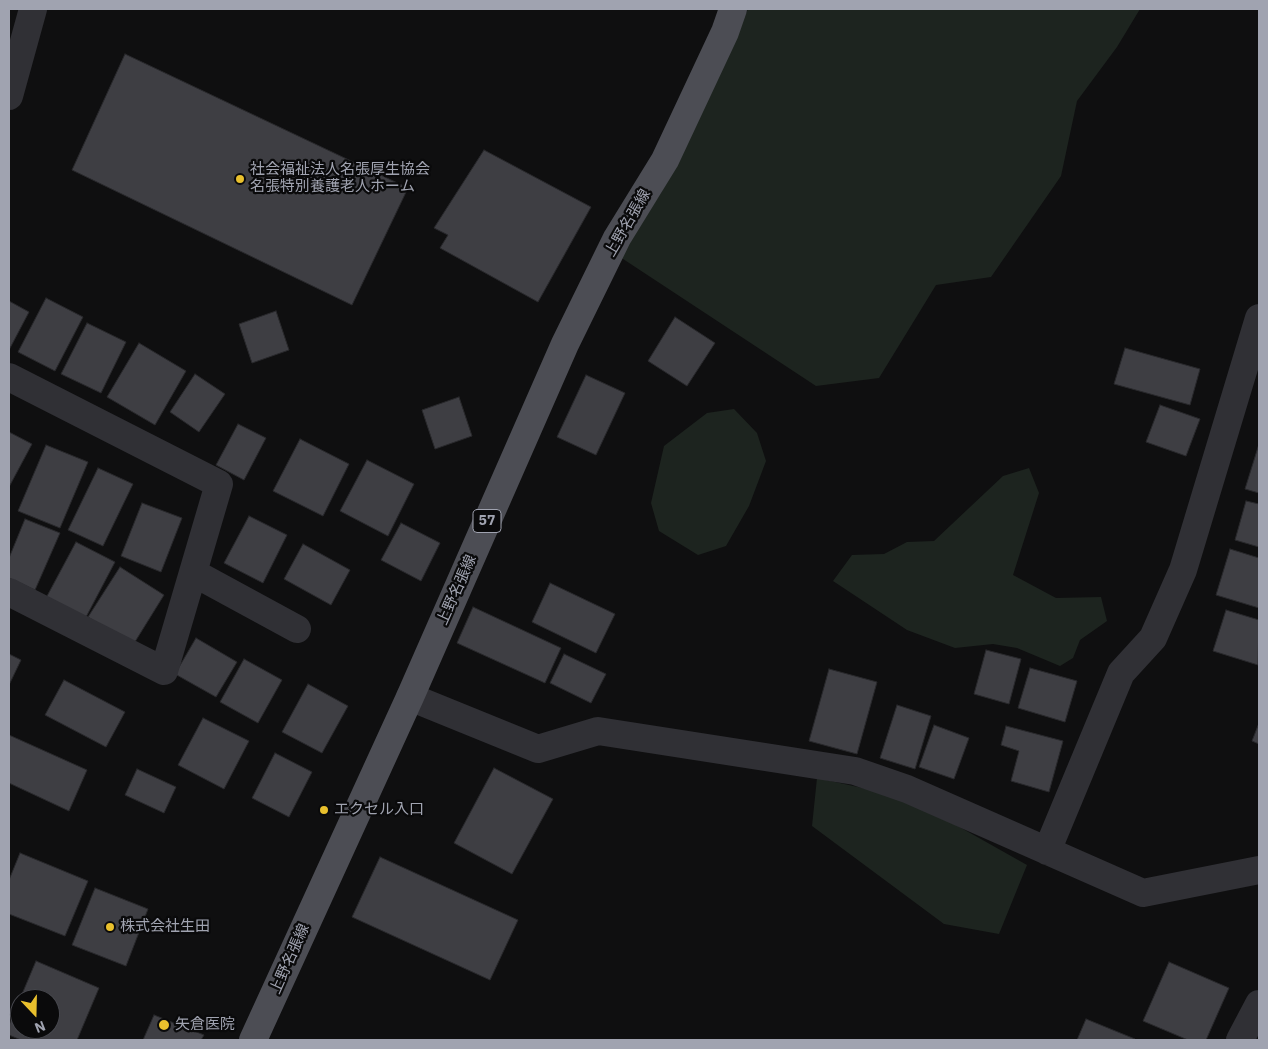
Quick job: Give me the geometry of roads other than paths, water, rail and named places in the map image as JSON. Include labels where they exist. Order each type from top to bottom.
[{"type":"main road","name":"上野名張線","points":[[253,1040],[410,697],[566,344],[617,238],[666,160],[725,32],[733,9]]},
{"type":"street","points":[[9,96],[33,9]]},
{"type":"street","points":[[1047,851],[1121,673],[1153,638],[1183,570],[1259,318]]},
{"type":"street","points":[[9,376],[219,484],[164,670],[9,592]]},
{"type":"street","points":[[194,573],[298,629]]},
{"type":"street","points":[[410,697],[538,750],[598,731],[855,772],[907,789],[1144,893],[1259,870]]},
{"type":"street","points":[[1240,1040],[1259,1004]]},
{"type":"place","name":"社会福祉法人名張厚生協会 名張特別養護老人ホーム","points":[[240,179]]},
{"type":"place","name":"エクセル入口","points":[[324,810]]},
{"type":"place","name":"株式会社生田","points":[[110,927]]},
{"type":"place","name":"矢倉医院","points":[[164,1025]]}]
